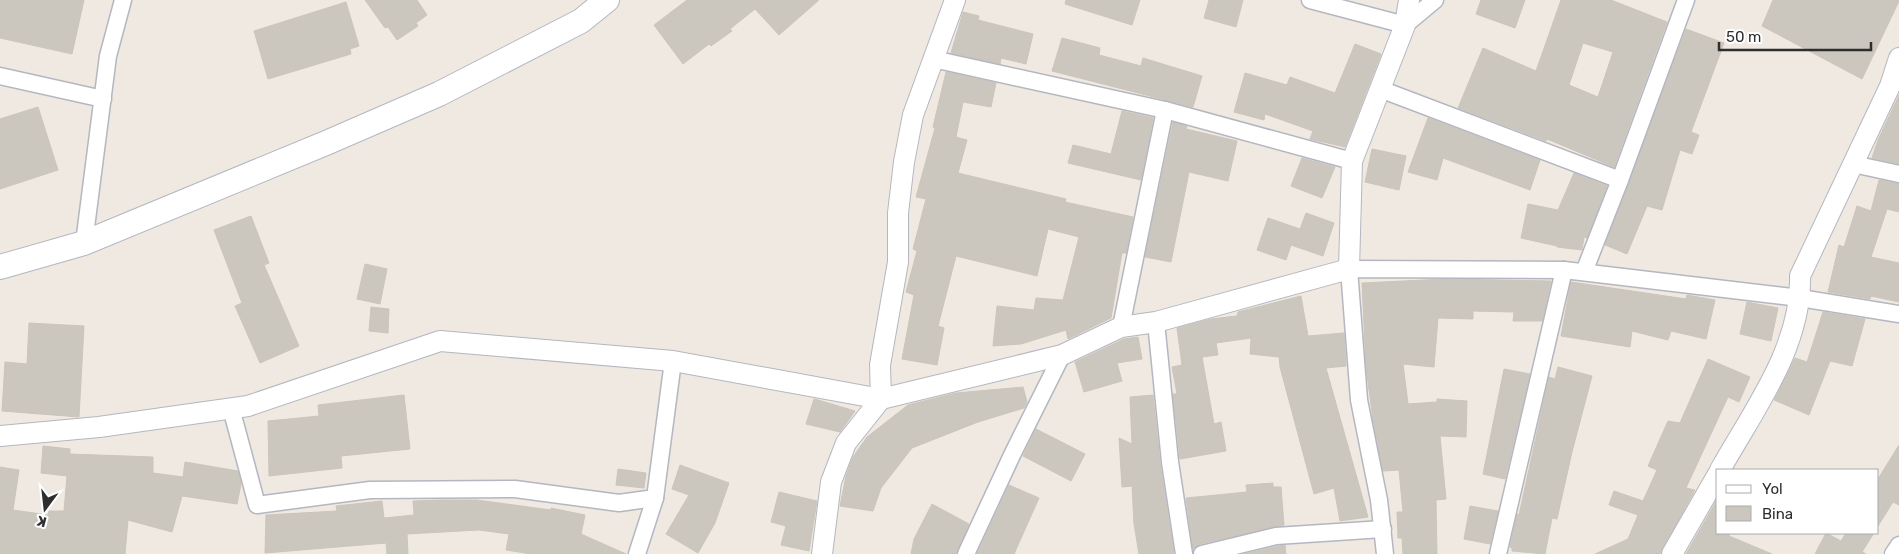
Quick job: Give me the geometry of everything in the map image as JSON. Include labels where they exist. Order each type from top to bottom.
[{"type":"main road","points":[[0,268],[84,243],[439,94],[581,21],[607,0]]},
{"type":"street","points":[[84,243],[108,56],[123,0]]},
{"type":"street","points":[[822,554],[831,482],[846,444],[881,399],[880,365],[898,262],[898,213],[904,162],[913,115],[954,0]]},
{"type":"street","points":[[1310,0],[1405,25]]},
{"type":"street","points":[[1385,554],[1380,500],[1359,400],[1349,269],[1352,161],[1405,25],[1409,0]]},
{"type":"street","points":[[1405,25],[1435,0]]},
{"type":"street","points":[[1584,272],[1686,0]]},
{"type":"street","points":[[1721,469],[1787,349],[1800,298],[1800,276],[1853,164],[1894,88],[1899,58]]},
{"type":"street","points":[[933,59],[1165,110],[1352,161]]},
{"type":"street","points":[[0,76],[103,99]]},
{"type":"street","points":[[1380,89],[1620,180]]},
{"type":"street","points":[[1121,327],[1165,110]]},
{"type":"street","points":[[1853,164],[1899,174]]},
{"type":"street","points":[[0,436],[99,427],[248,406],[440,341],[673,361],[881,399],[1062,355],[1121,327],[1156,322],[1349,269],[1564,270],[1800,298],[1899,314]]},
{"type":"street","points":[[1498,554],[1564,270]]},
{"type":"street","points":[[1156,322],[1170,462],[1184,554]]},
{"type":"street","points":[[966,554],[1012,455],[1062,355]]},
{"type":"street","points":[[638,554],[655,498],[673,361]]},
{"type":"street","points":[[232,408],[257,505],[370,490],[515,489],[619,503],[655,498]]},
{"type":"street","points":[[1672,554],[1716,477]]},
{"type":"street","points":[[1202,554],[1276,536],[1383,529]]},
{"type":"street","points":[[1893,554],[1899,545]]},
{"type":"building","points":[[0,0],[84,0],[72,54],[0,38]]},
{"type":"building","points":[[365,0],[417,0],[427,15],[416,23],[418,26],[397,40],[388,27],[385,28]]},
{"type":"building","points":[[687,0],[819,0],[779,35],[755,9],[730,29],[732,31],[711,46],[709,44],[683,64],[654,25]]},
{"type":"building","points":[[1066,0],[1140,0],[1132,25],[1065,4]]},
{"type":"building","points":[[1209,0],[1243,0],[1236,27],[1204,18]]},
{"type":"building","points":[[1481,0],[1525,0],[1515,28],[1476,14]]},
{"type":"building","points":[[1561,0],[1611,0],[1667,22],[1614,167],[1547,139],[1546,141],[1458,108],[1483,48],[1536,71]],"holes":[[[1583,43],[1613,52],[1598,97],[1569,85]]]},
{"type":"building","points":[[1773,0],[1899,1],[1862,79],[1762,26]]},
{"type":"building","points":[[346,2],[359,46],[350,49],[351,54],[268,79],[254,31]]},
{"type":"building","points":[[963,12],[979,16],[978,20],[1033,34],[1026,64],[1001,58],[1000,64],[951,53]]},
{"type":"building","points":[[1686,29],[1724,43],[1691,132],[1699,135],[1692,154],[1680,150],[1662,210],[1647,206],[1627,254],[1605,245]]},
{"type":"building","points":[[1062,38],[1100,48],[1099,55],[1141,66],[1143,58],[1202,76],[1193,107],[1052,71]]},
{"type":"building","points":[[1355,44],[1381,54],[1345,147],[1310,139],[1313,131],[1265,114],[1264,120],[1234,112],[1245,73],[1287,85],[1290,77],[1335,93]]},
{"type":"building","points":[[946,72],[996,83],[991,107],[963,102],[956,137],[967,140],[958,173],[1066,199],[1065,202],[1133,217],[1126,253],[1122,253],[1111,318],[1068,339],[1066,330],[1021,344],[993,346],[997,306],[1034,310],[1036,298],[1063,300],[1079,237],[1048,229],[1037,276],[956,256],[938,326],[944,328],[937,365],[902,359],[914,295],[906,292],[917,251],[913,249],[926,199],[916,197],[935,128],[933,127]]},
{"type":"building","points":[[1899,95],[1899,164],[1872,158],[1878,140]]},
{"type":"building","points":[[38,107],[58,170],[0,189],[0,119]]},
{"type":"building","points":[[1122,111],[1153,118],[1141,180],[1068,163],[1073,145],[1111,154]]},
{"type":"building","points":[[1428,118],[1540,160],[1530,190],[1443,158],[1437,180],[1408,172]]},
{"type":"building","points":[[1173,122],[1187,126],[1186,129],[1237,141],[1228,181],[1189,172],[1171,262],[1145,257]]},
{"type":"building","points":[[1372,149],[1406,156],[1399,190],[1365,182]]},
{"type":"building","points":[[1302,158],[1335,167],[1322,198],[1291,186]]},
{"type":"building","points":[[1574,173],[1607,186],[1587,238],[1584,237],[1582,250],[1557,247],[1521,238],[1528,204],[1558,210]]},
{"type":"building","points":[[1879,180],[1899,184],[1899,212],[1887,209],[1871,257],[1899,263],[1899,302],[1871,296],[1870,299],[1828,292],[1839,245],[1844,247],[1857,206],[1871,211]]},
{"type":"building","points":[[1306,213],[1334,223],[1323,256],[1291,245],[1286,260],[1257,250],[1268,218],[1300,229]]},
{"type":"building","points":[[251,216],[269,263],[264,265],[299,346],[260,363],[235,306],[242,303],[214,230]]},
{"type":"building","points":[[365,264],[387,269],[380,304],[357,299]]},
{"type":"building","points":[[1445,279],[1551,281],[1542,321],[1513,321],[1514,312],[1473,311],[1473,319],[1438,318],[1434,367],[1403,364],[1408,404],[1437,402],[1437,399],[1467,401],[1466,437],[1440,436],[1446,499],[1436,500],[1437,554],[1403,554],[1402,538],[1398,538],[1397,512],[1403,512],[1399,470],[1383,471],[1373,420],[1366,367],[1362,283]]},
{"type":"building","points":[[1571,282],[1686,299],[1687,295],[1715,300],[1706,339],[1671,331],[1668,340],[1632,331],[1630,347],[1561,336]]},
{"type":"building","points":[[1301,296],[1308,336],[1344,333],[1346,366],[1326,368],[1368,517],[1340,521],[1334,488],[1314,494],[1280,367],[1279,357],[1250,354],[1251,338],[1216,343],[1218,355],[1202,357],[1214,424],[1221,422],[1226,451],[1180,459],[1173,394],[1177,394],[1172,367],[1182,365],[1177,328],[1211,319],[1237,316],[1238,312]]},
{"type":"building","points":[[1747,302],[1778,308],[1771,341],[1740,334]]},
{"type":"building","points":[[371,307],[389,309],[388,333],[369,331]]},
{"type":"building","points":[[1823,312],[1865,319],[1852,366],[1830,361],[1809,415],[1774,400],[1795,358],[1807,362]]},
{"type":"building","points":[[29,323],[84,326],[79,417],[2,411],[5,362],[27,364]]},
{"type":"building","points":[[1138,337],[1142,359],[1117,363],[1122,381],[1084,392],[1075,362],[1124,339]]},
{"type":"building","points":[[1708,359],[1750,377],[1739,402],[1728,397],[1686,488],[1695,490],[1660,554],[1595,554],[1628,539],[1638,515],[1609,505],[1614,491],[1643,501],[1657,470],[1648,466],[1668,421],[1680,423]]},
{"type":"building","points":[[1558,367],[1592,376],[1557,519],[1552,518],[1545,554],[1512,551],[1510,547],[1517,514],[1519,515],[1549,377],[1555,379]]},
{"type":"building","points":[[1504,369],[1530,374],[1505,479],[1483,474]]},
{"type":"building","points":[[1023,387],[1027,402],[1024,408],[978,422],[912,448],[881,488],[873,511],[840,506],[846,476],[853,457],[867,437],[908,405],[956,393]]},
{"type":"building","points":[[404,395],[410,449],[341,456],[342,468],[269,476],[268,421],[319,416],[318,405]]},
{"type":"building","points":[[1153,395],[1160,463],[1174,554],[1139,554],[1134,524],[1132,486],[1122,487],[1119,438],[1132,444],[1130,397]]},
{"type":"building","points":[[814,399],[855,411],[840,432],[806,424]]},
{"type":"building","points":[[1036,429],[1085,454],[1071,481],[1023,456]]},
{"type":"building","points":[[1899,445],[1899,505],[1893,502],[1879,524],[1879,477]]},
{"type":"building","points":[[43,446],[70,449],[70,454],[153,457],[153,473],[183,477],[185,462],[238,471],[241,484],[237,504],[182,496],[172,532],[128,520],[125,554],[0,554],[0,467],[19,470],[13,510],[48,515],[49,511],[64,511],[67,476],[41,473]]},
{"type":"building","points":[[680,465],[729,483],[715,523],[698,553],[666,534],[689,495],[672,489]]},
{"type":"building","points":[[618,469],[646,473],[644,488],[616,485]]},
{"type":"building","points":[[1273,483],[1273,487],[1281,487],[1284,525],[1200,544],[1193,549],[1186,498],[1247,492],[1246,485]]},
{"type":"building","points":[[1009,485],[1039,498],[1014,554],[977,554]]},
{"type":"building","points":[[779,492],[817,501],[809,551],[781,545],[786,526],[771,522]]},
{"type":"building","points":[[477,500],[551,510],[551,508],[585,515],[581,534],[626,554],[531,554],[506,550],[509,534],[479,530],[407,534],[408,554],[387,554],[386,543],[265,553],[266,515],[337,511],[336,506],[382,501],[384,518],[414,515],[413,501]]},
{"type":"building","points":[[1716,502],[1716,534],[1730,534],[1729,536],[1772,554],[1686,554]]},
{"type":"building","points":[[932,504],[969,524],[956,554],[911,554],[914,539]]},
{"type":"building","points":[[1470,506],[1498,511],[1490,544],[1464,539]]},
{"type":"building","points":[[1825,534],[1841,541],[1845,534],[1873,534],[1862,552],[1866,554],[1815,554]]},
{"type":"building","points":[[1285,545],[1286,554],[1244,554],[1278,546]]}]
